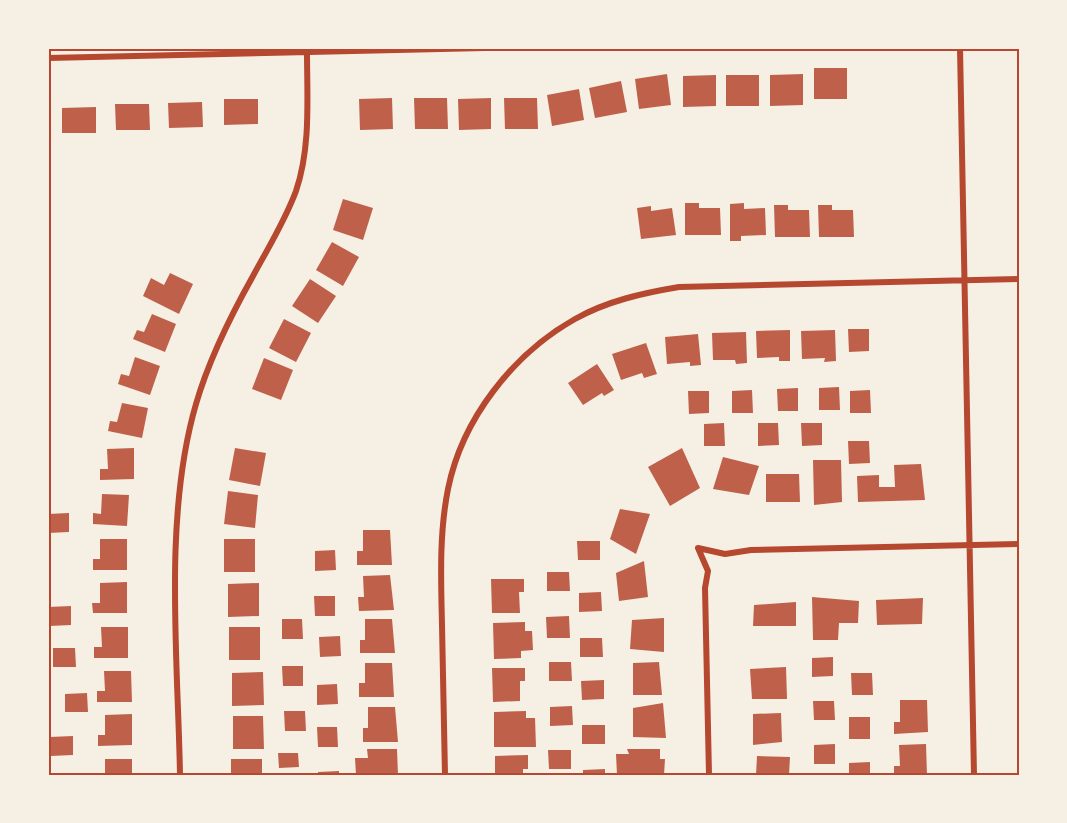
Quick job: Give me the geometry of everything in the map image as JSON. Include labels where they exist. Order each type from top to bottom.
[{"type":"street","points":[[48,58],[485,48]]},
{"type":"street","points":[[960,48],[974,775]]},
{"type":"street","points":[[180,775],[176,543],[179,484],[196,405],[219,340],[286,216],[297,189],[308,127],[307,51]]},
{"type":"street","points":[[445,775],[441,543],[448,487],[459,453],[492,393],[514,366],[575,319],[643,292],[679,287],[1019,279]]},
{"type":"street","points":[[709,775],[705,588],[708,571],[698,548],[725,554],[751,550],[1019,544]]},
{"type":"building","points":[[814,68],[847,68],[847,99],[814,99]]},
{"type":"building","points":[[667,74],[671,105],[639,109],[635,79]]},
{"type":"building","points":[[803,74],[803,105],[770,106],[770,75]]},
{"type":"building","points":[[716,75],[716,106],[683,107],[683,76]]},
{"type":"building","points":[[726,75],[759,75],[759,106],[726,106]]},
{"type":"building","points":[[621,81],[627,112],[595,118],[589,88]]},
{"type":"building","points":[[579,89],[584,120],[552,126],[547,95]]},
{"type":"building","points":[[392,98],[393,129],[360,130],[359,99]]},
{"type":"building","points":[[414,98],[447,98],[448,129],[415,129]]},
{"type":"building","points":[[491,98],[491,129],[459,130],[458,99]]},
{"type":"building","points":[[504,98],[537,98],[538,129],[505,129]]},
{"type":"building","points":[[224,99],[258,99],[258,124],[224,125]]},
{"type":"building","points":[[202,102],[203,127],[169,128],[168,103]]},
{"type":"building","points":[[115,104],[149,104],[150,130],[116,130]]},
{"type":"building","points":[[96,107],[96,133],[62,133],[62,108]]},
{"type":"building","points":[[343,199],[373,208],[363,240],[333,230]]},
{"type":"building","points":[[685,203],[699,203],[699,208],[720,208],[721,235],[685,235]]},
{"type":"building","points":[[744,203],[744,209],[765,208],[766,235],[741,236],[741,241],[730,241],[730,204]]},
{"type":"building","points":[[774,205],[788,205],[788,210],[809,210],[810,237],[775,237]]},
{"type":"building","points":[[818,205],[832,205],[832,210],[853,210],[854,237],[819,237]]},
{"type":"building","points":[[651,206],[651,211],[672,208],[676,235],[641,239],[637,208]]},
{"type":"building","points":[[332,242],[359,257],[343,286],[316,270]]},
{"type":"building","points":[[170,273],[193,284],[179,314],[143,296],[151,278],[164,285]]},
{"type":"building","points":[[310,279],[336,296],[318,323],[292,306]]},
{"type":"building","points":[[152,314],[176,324],[165,352],[133,339],[137,330],[144,332]]},
{"type":"building","points":[[284,319],[311,333],[296,362],[269,348]]},
{"type":"building","points":[[848,329],[869,329],[869,351],[849,352]]},
{"type":"building","points":[[790,330],[790,361],[779,361],[779,357],[757,358],[756,331]]},
{"type":"building","points":[[835,330],[836,361],[824,362],[825,358],[802,359],[801,331]]},
{"type":"building","points":[[746,332],[747,363],[736,364],[735,360],[713,360],[712,333]]},
{"type":"building","points":[[698,334],[701,365],[690,366],[690,362],[667,364],[665,337]]},
{"type":"building","points":[[646,343],[657,374],[644,378],[642,373],[621,380],[612,354]]},
{"type":"building","points":[[135,357],[160,366],[150,395],[118,384],[121,374],[129,376]]},
{"type":"building","points":[[264,358],[293,370],[281,400],[252,389]]},
{"type":"building","points":[[597,364],[614,390],[604,396],[602,393],[583,405],[568,383]]},
{"type":"building","points":[[839,387],[840,410],[819,410],[819,388]]},
{"type":"building","points":[[798,388],[798,411],[778,411],[777,389]]},
{"type":"building","points":[[752,390],[753,413],[732,413],[732,391]]},
{"type":"building","points":[[870,390],[871,413],[850,413],[850,391]]},
{"type":"building","points":[[688,391],[709,391],[709,413],[689,414]]},
{"type":"building","points":[[122,403],[148,408],[142,438],[108,431],[110,421],[117,422]]},
{"type":"building","points":[[724,423],[725,446],[704,446],[704,424]]},
{"type":"building","points":[[758,423],[778,423],[779,445],[758,446]]},
{"type":"building","points":[[801,423],[822,423],[822,445],[802,446]]},
{"type":"building","points":[[848,441],[869,441],[870,463],[849,464]]},
{"type":"building","points":[[134,448],[134,479],[100,480],[100,469],[108,469],[107,449]]},
{"type":"building","points":[[235,448],[266,453],[260,486],[229,480]]},
{"type":"building","points":[[682,448],[700,488],[670,506],[648,467]]},
{"type":"building","points":[[723,457],[759,466],[749,495],[713,489]]},
{"type":"building","points":[[813,460],[841,460],[842,502],[814,505]]},
{"type":"building","points":[[921,464],[925,500],[858,502],[857,476],[879,475],[879,487],[895,487],[894,465]]},
{"type":"building","points":[[766,474],[799,474],[800,502],[766,502]]},
{"type":"building","points":[[228,491],[258,495],[255,528],[224,524]]},
{"type":"building","points":[[102,494],[129,495],[127,526],[93,524],[93,513],[101,514]]},
{"type":"building","points":[[620,509],[650,514],[636,554],[610,539]]},
{"type":"building","points":[[69,513],[69,532],[48,533],[48,514]]},
{"type":"building","points":[[363,530],[390,530],[392,565],[357,565],[357,551],[363,551]]},
{"type":"building","points":[[100,539],[127,539],[127,570],[93,570],[93,559],[100,559]]},
{"type":"building","points":[[224,539],[255,539],[255,572],[224,572]]},
{"type":"building","points":[[577,541],[600,541],[600,560],[578,560]]},
{"type":"building","points":[[335,550],[336,570],[315,571],[315,551]]},
{"type":"building","points":[[644,561],[648,597],[619,601],[616,573]]},
{"type":"building","points":[[547,572],[569,572],[570,591],[547,591]]},
{"type":"building","points":[[390,575],[394,610],[359,611],[358,597],[364,597],[363,576]]},
{"type":"building","points":[[491,579],[524,579],[524,592],[519,592],[520,613],[492,613]]},
{"type":"building","points":[[127,582],[127,613],[93,613],[92,603],[100,603],[100,583]]},
{"type":"building","points":[[259,583],[259,616],[228,617],[228,584]]},
{"type":"building","points":[[601,592],[602,611],[579,612],[579,593]]},
{"type":"building","points":[[314,596],[335,596],[335,616],[315,616]]},
{"type":"building","points":[[812,597],[859,601],[858,623],[839,623],[838,640],[813,640]]},
{"type":"building","points":[[923,598],[922,624],[877,625],[876,600]]},
{"type":"building","points":[[796,602],[796,626],[753,626],[754,605]]},
{"type":"building","points":[[71,606],[71,625],[49,626],[48,607]]},
{"type":"building","points":[[569,616],[570,638],[547,638],[546,617]]},
{"type":"building","points":[[664,618],[664,652],[630,649],[632,620]]},
{"type":"building","points":[[282,619],[302,619],[303,639],[282,639]]},
{"type":"building","points":[[365,619],[392,619],[395,653],[360,653],[360,640],[365,640]]},
{"type":"building","points":[[525,622],[525,631],[532,631],[533,650],[521,651],[521,658],[494,659],[493,623]]},
{"type":"building","points":[[101,627],[128,627],[128,658],[94,658],[94,647],[102,647]]},
{"type":"building","points":[[229,627],[260,627],[260,660],[229,660]]},
{"type":"building","points":[[340,636],[341,656],[320,657],[319,637]]},
{"type":"building","points":[[580,638],[602,638],[603,657],[580,657]]},
{"type":"building","points":[[53,648],[75,648],[76,667],[53,667]]},
{"type":"building","points":[[833,657],[833,676],[812,677],[812,658]]},
{"type":"building","points":[[549,662],[571,662],[572,681],[549,681]]},
{"type":"building","points":[[659,662],[662,695],[633,695],[633,663]]},
{"type":"building","points":[[365,663],[392,663],[394,697],[359,697],[359,683],[365,683]]},
{"type":"building","points":[[282,666],[303,666],[303,686],[283,686]]},
{"type":"building","points":[[786,667],[787,699],[752,699],[750,669]]},
{"type":"building","points":[[492,668],[525,668],[525,681],[520,681],[520,701],[493,702]]},
{"type":"building","points":[[104,671],[131,671],[132,702],[97,702],[97,691],[105,691]]},
{"type":"building","points":[[263,672],[264,705],[232,706],[232,673]]},
{"type":"building","points":[[851,673],[872,673],[873,695],[852,695]]},
{"type":"building","points":[[604,680],[604,699],[582,700],[581,681]]},
{"type":"building","points":[[337,684],[338,704],[317,705],[317,685]]},
{"type":"building","points":[[87,693],[88,712],[65,712],[65,694]]},
{"type":"building","points":[[900,700],[927,700],[928,732],[894,734],[894,722],[900,722]]},
{"type":"building","points":[[813,701],[834,701],[835,720],[814,720]]},
{"type":"building","points":[[663,703],[666,738],[633,737],[633,708]]},
{"type":"building","points":[[572,706],[573,725],[550,726],[550,707]]},
{"type":"building","points":[[368,707],[395,707],[398,742],[363,742],[363,728],[368,728]]},
{"type":"building","points":[[284,711],[305,711],[306,731],[285,731]]},
{"type":"building","points":[[526,711],[526,718],[535,718],[536,747],[494,747],[494,712]]},
{"type":"building","points":[[781,713],[782,742],[753,745],[753,714]]},
{"type":"building","points":[[132,714],[132,745],[98,746],[98,735],[105,735],[105,715]]},
{"type":"building","points":[[233,716],[263,716],[264,749],[233,749]]},
{"type":"building","points":[[849,717],[870,717],[870,739],[849,739]]},
{"type":"building","points":[[582,725],[605,725],[605,744],[582,744]]},
{"type":"building","points":[[317,727],[337,727],[338,747],[318,747]]},
{"type":"building","points":[[73,736],[73,755],[51,756],[50,737]]},
{"type":"building","points":[[835,744],[835,764],[814,764],[814,745]]},
{"type":"building","points":[[926,744],[927,775],[894,775],[894,766],[900,766],[899,745]]},
{"type":"building","points":[[367,749],[397,749],[398,775],[356,775],[355,758],[368,758]]},
{"type":"building","points":[[627,749],[660,749],[660,759],[665,759],[664,775],[617,775],[616,754],[629,754]]},
{"type":"building","points":[[548,750],[571,750],[571,769],[549,769]]},
{"type":"building","points":[[278,753],[298,753],[299,767],[279,768]]},
{"type":"building","points":[[528,755],[528,769],[523,769],[523,775],[495,775],[495,756]]},
{"type":"building","points":[[757,756],[790,757],[789,775],[756,775]]},
{"type":"building","points":[[105,759],[132,759],[132,775],[105,775]]},
{"type":"building","points":[[231,759],[262,759],[262,775],[231,775]]},
{"type":"building","points":[[870,762],[870,775],[849,775],[849,763]]},
{"type":"building","points":[[605,769],[605,775],[583,775],[583,770]]},
{"type":"building","points":[[339,771],[339,775],[318,775],[318,772]]}]
